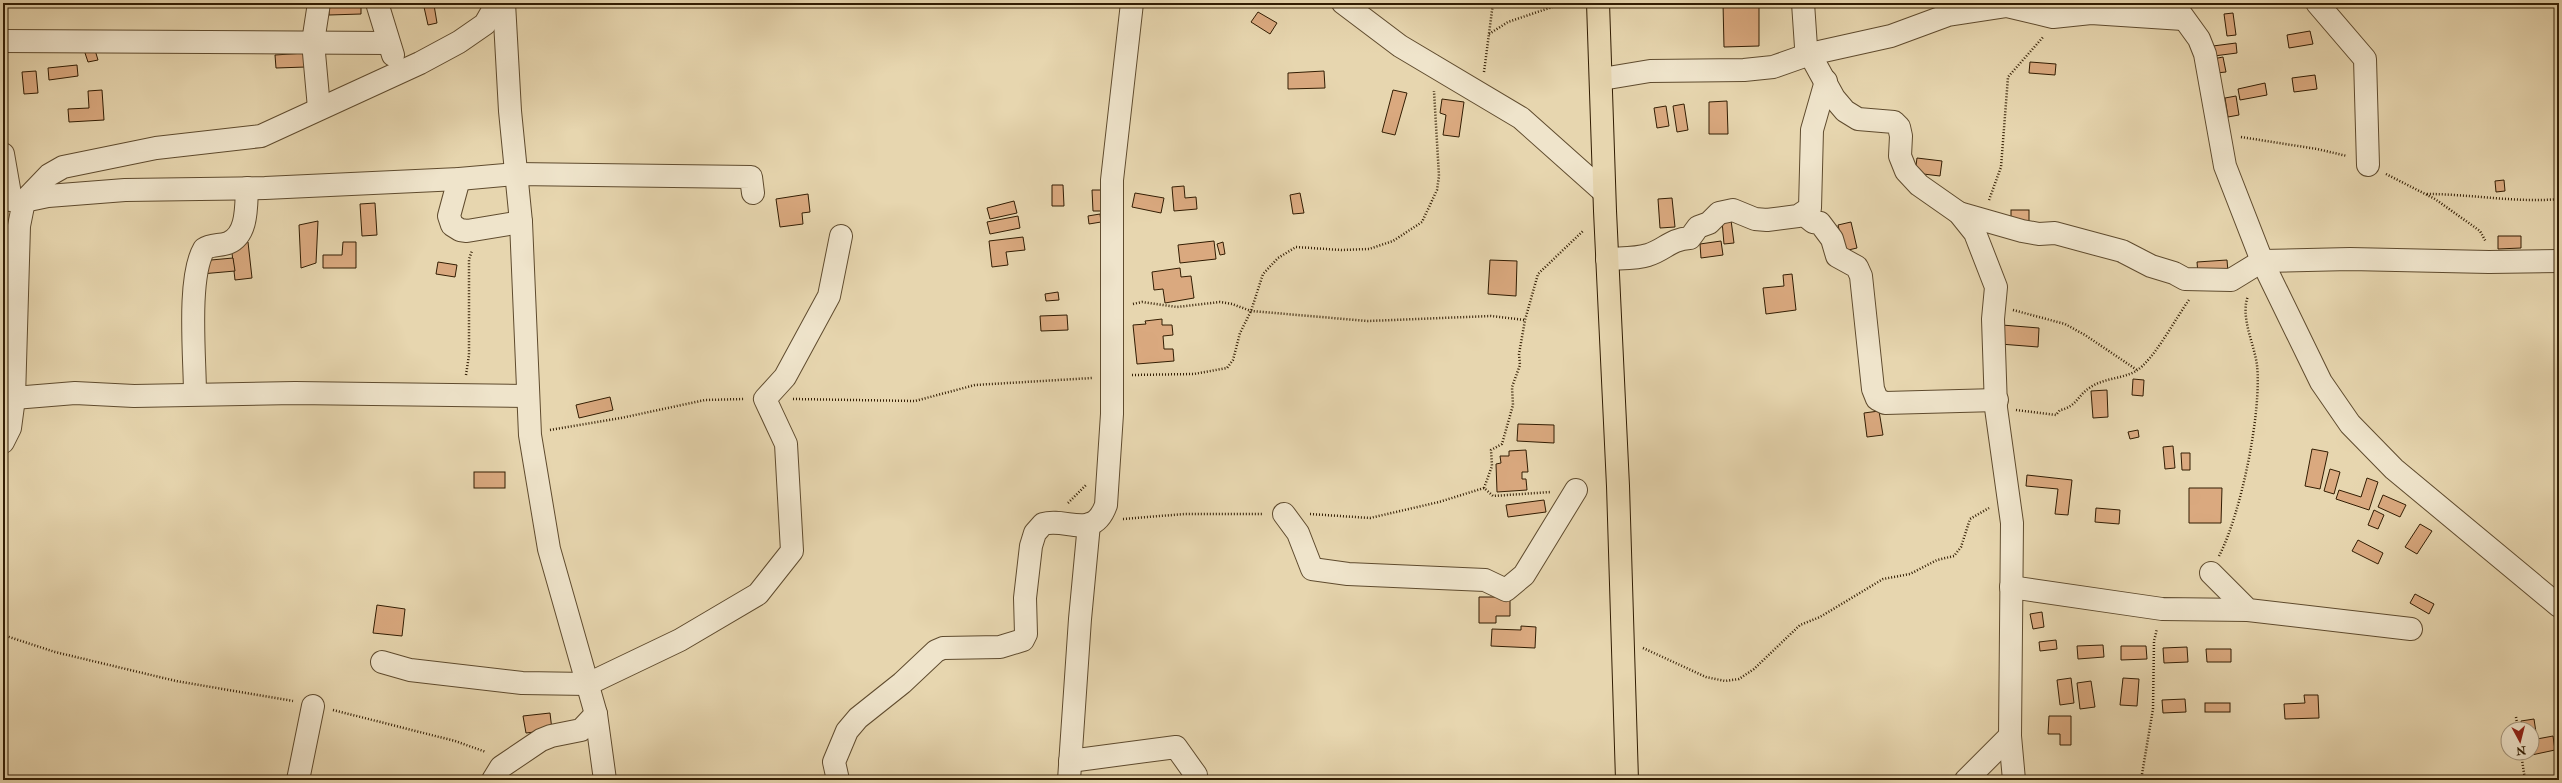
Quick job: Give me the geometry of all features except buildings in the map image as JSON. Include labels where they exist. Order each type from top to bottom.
[{"type":"main road","points":[[1598,3],[1602,79],[1604,202],[1618,486],[1627,780]]},
{"type":"street","points":[[319,3],[313,42],[319,108]]},
{"type":"street","points":[[377,3],[388,43],[399,72]]},
{"type":"street","points":[[10,197],[63,167],[156,148],[261,136],[399,72],[459,42],[485,24],[497,3]]},
{"type":"street","points":[[504,3],[510,111],[521,222],[527,396],[530,435],[549,549],[596,714],[604,780]]},
{"type":"street","points":[[1132,3],[1112,180],[1112,376],[1106,505],[1094,522],[1070,771],[1176,747],[1196,775],[1196,780]]},
{"type":"street","points":[[1343,3],[1400,46],[1521,118],[1604,202]]},
{"type":"street","points":[[1803,3],[1806,47],[1834,98],[1845,112],[1858,119],[1894,122],[1899,127],[1901,136],[1900,156],[1906,171],[1919,185],[1959,213],[1975,233],[1996,287],[1993,300],[1996,404],[2011,500],[2010,736],[2014,780]]},
{"type":"street","points":[[2317,3],[2365,59],[2368,165]]},
{"type":"street","points":[[1602,79],[1650,71],[1744,70],[1773,67],[1810,54],[1891,36],[1948,15],[2007,6],[2053,17],[2091,13],[2178,11],[2199,39],[2205,54],[2225,166],[2265,267],[2321,382],[2350,424],[2394,469],[2559,606]]},
{"type":"street","points":[[3,41],[388,43]]},
{"type":"street","points":[[1608,259],[1650,254],[1672,241],[1690,238],[1698,228],[1710,223],[1719,213],[1733,210],[1755,219],[1767,220],[1803,214],[1810,208],[1812,201],[1810,177],[1812,130],[1826,81]]},
{"type":"street","points":[[3,154],[10,197],[19,234],[14,398],[10,428],[3,442]]},
{"type":"street","points":[[10,197],[48,196],[125,190],[247,188],[459,179],[516,174],[751,177],[753,193]]},
{"type":"street","points":[[459,179],[449,216],[452,225],[460,230],[467,231],[521,222]]},
{"type":"street","points":[[195,394],[195,312],[198,260],[204,249],[226,244],[235,240],[240,234],[246,216],[247,188]]},
{"type":"street","points":[[1959,213],[2022,231],[2039,234],[2055,233],[2122,251],[2151,266],[2174,273],[2185,279],[2231,280],[2265,267],[2559,260]]},
{"type":"street","points":[[1803,214],[1813,222],[1820,223],[1832,239],[1837,256],[1857,267],[1861,276],[1873,389],[1878,399],[1885,402],[1996,404]]},
{"type":"street","points":[[382,662],[410,670],[522,684],[588,684],[680,640],[758,594],[792,551],[786,444],[766,399],[785,377],[829,296],[841,236]]},
{"type":"street","points":[[14,398],[75,393],[134,396],[295,393],[527,396]]},
{"type":"street","points":[[1284,514],[1298,533],[1312,569],[1348,574],[1485,580],[1506,590],[1524,575],[1576,490]]},
{"type":"street","points":[[838,780],[834,762],[847,731],[858,718],[902,684],[936,651],[948,648],[1000,647],[1023,640],[1026,634],[1025,598],[1031,546],[1035,533],[1044,524],[1049,522],[1075,526],[1094,522]]},
{"type":"street","points":[[2211,573],[2248,610]]},
{"type":"street","points":[[2011,587],[2162,609],[2248,610],[2411,629]]},
{"type":"street","points":[[298,780],[313,706]]},
{"type":"street","points":[[493,780],[501,767],[510,761],[551,736],[581,730],[596,714]]},
{"type":"street","points":[[1966,780],[2010,736]]},
{"type":"path","points":[[1482,94],[1488,34],[1493,3]]},
{"type":"path","points":[[1488,34],[1508,22],[1564,3]]},
{"type":"path","points":[[1982,220],[2001,167],[2008,77],[2044,37],[2053,17]]},
{"type":"path","points":[[530,435],[705,400],[824,398],[915,402],[975,385],[1112,376],[1194,374],[1227,368],[1233,360],[1240,333],[1251,311],[1264,274],[1272,263],[1296,247],[1341,250],[1370,249],[1393,241],[1422,222],[1437,190],[1439,176],[1433,104],[1435,66]]},
{"type":"path","points":[[2424,194],[2468,194],[2545,200],[2559,199]]},
{"type":"path","points":[[1484,488],[1492,466],[1491,450],[1502,444],[1513,406],[1512,387],[1520,365],[1519,354],[1525,320],[1538,274],[1604,202]]},
{"type":"path","points":[[463,396],[469,364],[469,258],[473,250],[467,231]]},
{"type":"path","points":[[2211,573],[2230,537],[2249,457],[2257,365],[2246,317],[2247,296],[2265,267]]},
{"type":"path","points":[[1996,404],[2056,415],[2060,410],[2070,408],[2086,389],[2096,383],[2137,370],[2148,363],[2190,298],[2196,279]]},
{"type":"path","points":[[1993,300],[2013,310],[2072,328],[2085,334],[2137,370]]},
{"type":"path","points":[[1112,306],[1142,302],[1177,307],[1220,302],[1232,304],[1251,311],[1368,321],[1491,316],[1525,320]]},
{"type":"path","points":[[1049,522],[1109,461]]},
{"type":"path","points":[[1484,488],[1493,496],[1576,490]]},
{"type":"path","points":[[1094,522],[1185,514],[1284,514],[1370,518],[1440,502],[1484,488]]},
{"type":"path","points":[[1622,639],[1706,677],[1726,681],[1738,679],[1754,669],[1800,625],[1820,617],[1883,579],[1910,574],[1937,560],[1954,556],[1961,548],[1970,519],[1990,508],[2011,500]]},
{"type":"path","points":[[2141,780],[2153,709],[2154,641],[2162,609]]},
{"type":"path","points":[[3,635],[55,652],[176,680],[277,697],[455,741],[510,761]]},
{"type":"path","points":[[2516,717],[2517,721]]},
{"type":"path","points":[[2522,761],[2525,780]]}]
